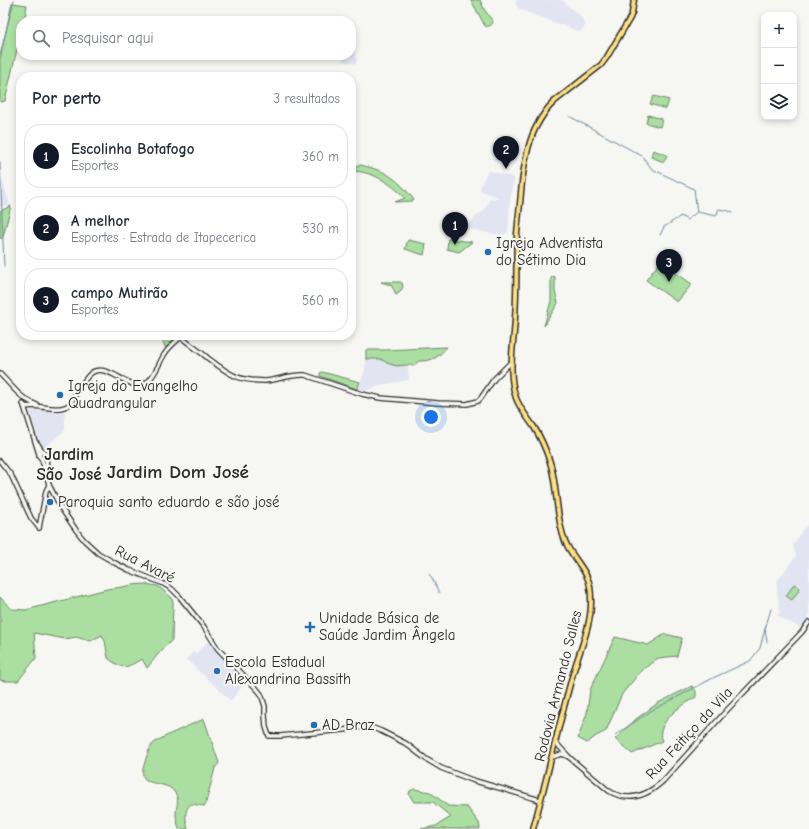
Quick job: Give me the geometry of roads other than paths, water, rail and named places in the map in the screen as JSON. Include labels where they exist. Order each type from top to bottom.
[{"type":"main road","name":"Rodovia Armando Salles","points":[[532,829],[572,678],[587,630],[591,607],[588,578],[565,542],[554,476],[547,454],[535,429],[516,399],[511,371],[512,340],[515,320],[519,210],[525,163],[535,129],[553,103],[600,66],[607,57],[628,23],[632,13],[634,0]]},
{"type":"street","points":[[27,404],[56,408],[67,406],[70,404],[87,378],[96,371],[107,372],[135,384],[140,385],[148,382],[164,353],[179,340]]},
{"type":"street","points":[[185,340],[221,369],[239,378],[272,380],[295,375],[304,375],[362,394],[380,398],[467,404],[478,401],[494,379],[512,361]]},
{"type":"street","points":[[0,374],[8,381],[27,404],[28,418],[41,453],[39,456],[41,458],[46,457],[45,453],[41,453]]},
{"type":"street","name":"Rua Avaré","points":[[46,457],[46,472]]},
{"type":"street","name":"Rua Avaré","points":[[41,458],[49,485],[61,508],[84,540],[98,552],[119,566],[162,583],[172,589],[204,627],[218,649],[254,685],[261,694],[265,706],[266,727],[269,736],[344,730],[362,727],[373,728],[405,743],[441,768],[472,780],[540,800]]},
{"type":"street","points":[[0,461],[11,475],[31,518],[39,528],[46,491],[49,485]]},
{"type":"street","name":"Rua Feitiço da Vila","points":[[556,743],[570,758],[615,795],[625,798],[646,793],[663,781],[728,709],[802,632],[809,622]]},
{"type":"street","points":[[552,757],[562,754],[570,758]]},
{"type":"waterway","points":[[0,55],[14,0]]},
{"type":"waterway","points":[[569,116],[642,156],[652,169],[694,189],[697,212],[716,216],[719,209],[733,212]]},
{"type":"waterway","points":[[0,162],[4,266]]},
{"type":"waterway","points":[[660,235],[664,227],[681,216],[687,220],[697,212]]},
{"type":"waterway","points":[[429,574],[439,593]]},
{"type":"waterway","points":[[767,642],[765,629],[771,609]]},
{"type":"waterway","points":[[615,735],[651,711],[715,677],[750,661],[760,648],[765,629]]},
{"type":"place","name":"A melhor","points":[[506,169]]},
{"type":"place","name":"Escolinha Botafogo","points":[[455,245]]},
{"type":"place","name":"Igreja Adventista do Sétimo Dia","points":[[488,252]]},
{"type":"place","name":"campo Mutirão","points":[[669,282]]},
{"type":"place","name":"Igreja do Evangelho Quadrangular","points":[[60,395]]},
{"type":"place","name":"Paroquia santo eduardo e são josé","points":[[50,502]]},
{"type":"place","name":"Unidade Básica de Saúde Jardim Ângela","points":[[310,627]]},
{"type":"place","name":"Escola Estadual Alexandrina Bassith","points":[[217,671]]},
{"type":"place","name":"AD Braz","points":[[314,725]]},
{"type":"district","name":"Jardim São José","points":[[69,464]]},
{"type":"district","name":"Jardim Dom José","points":[[178,471]]}]
